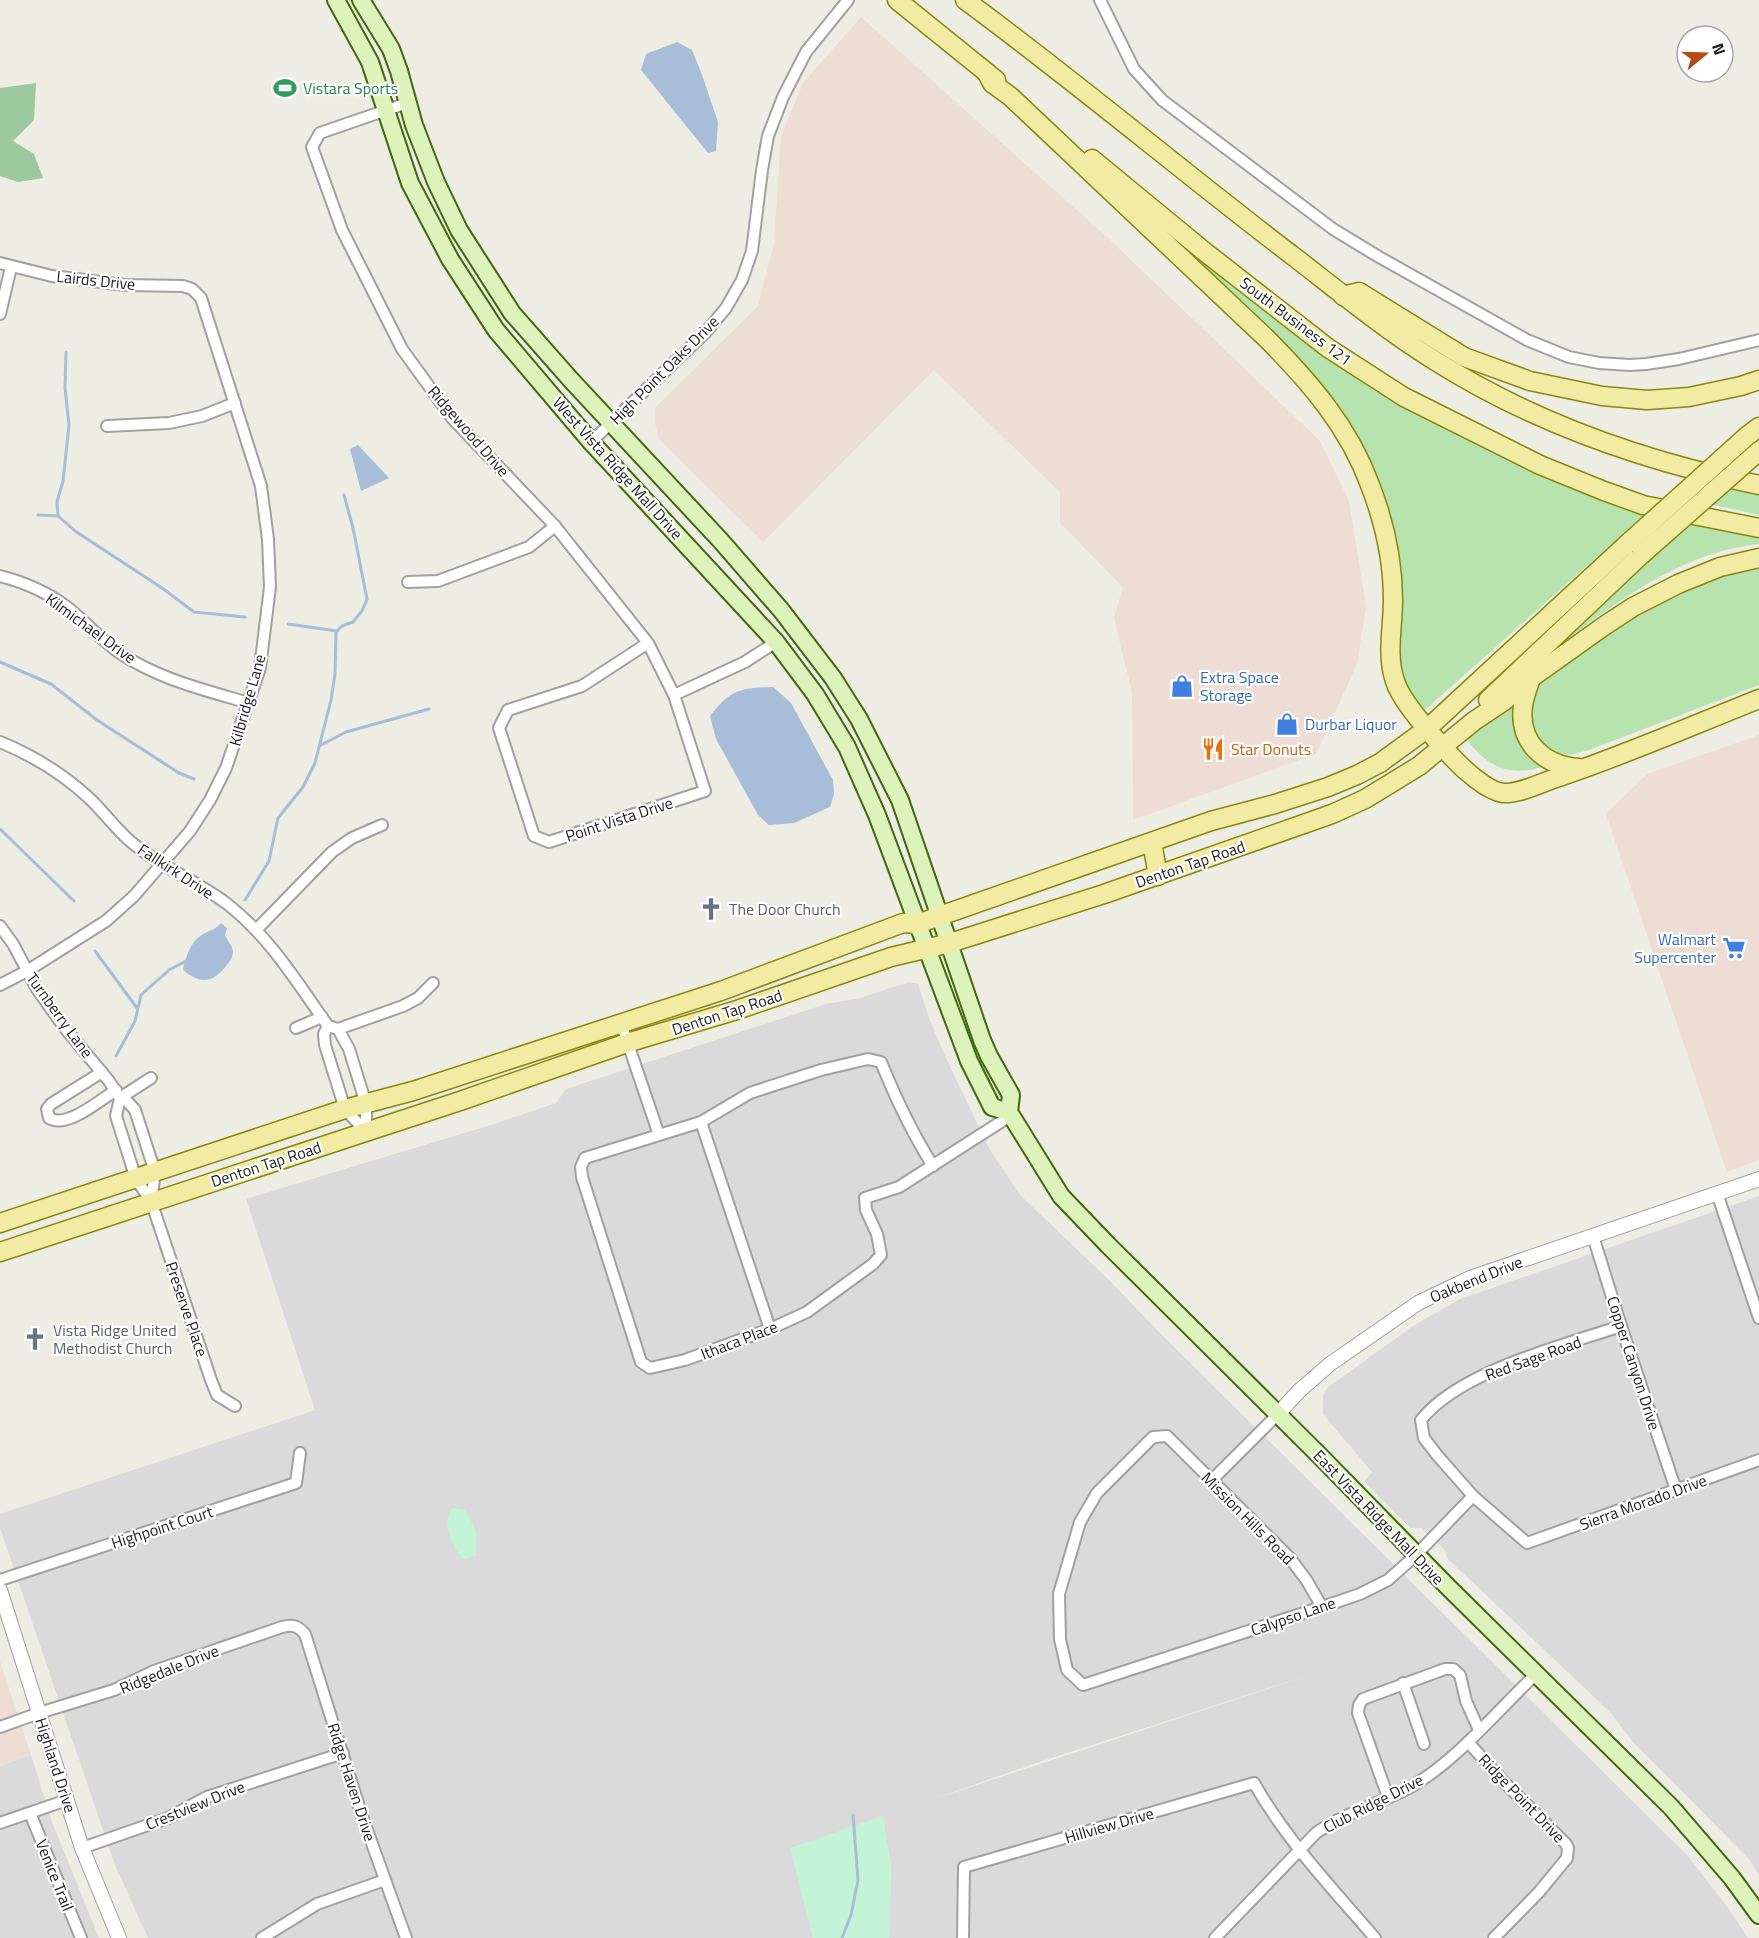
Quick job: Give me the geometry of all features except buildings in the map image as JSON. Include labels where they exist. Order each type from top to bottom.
[{"type":"main road","name":"West Vista Ridge Mall Drive","points":[[336,0],[370,62],[410,183],[450,259],[496,330],[591,442],[776,642],[815,694],[847,747],[878,815],[917,924]]},
{"type":"main road","name":"West Vista Ridge Mall Drive","points":[[361,0],[391,49],[399,70],[407,104],[436,182],[459,230],[483,269],[512,313],[721,542],[802,636],[859,719],[877,753],[900,800],[940,916]]},
{"type":"main road","name":"South Business 121","points":[[897,0],[1196,244],[1328,348],[1404,397],[1540,465],[1604,491],[1643,505],[1759,528]]},
{"type":"main road","points":[[965,0],[1343,296],[1435,361],[1558,425],[1630,450],[1759,485]]},
{"type":"main road","points":[[987,73],[993,83],[1011,97],[1297,369],[1320,395],[1336,418],[1359,456],[1381,517],[1390,562],[1393,600],[1390,664],[1395,683],[1405,702],[1462,768],[1474,777]]},
{"type":"main road","points":[[1343,296],[1359,292],[1464,357],[1530,381],[1602,396],[1647,400],[1689,397],[1759,380]]},
{"type":"main road","points":[[1474,721],[1486,702],[1633,550],[1753,432]]},
{"type":"main road","points":[[1633,550],[1759,451]]},
{"type":"main road","name":"Denton Tap Road","points":[[0,1223],[345,1109],[413,1091],[721,991],[903,923],[917,924],[1211,821],[1328,787],[1357,775],[1394,753],[1428,728],[1633,550]]},
{"type":"main road","points":[[1474,721],[1633,607],[1678,584],[1720,567],[1759,558]]},
{"type":"main road","points":[[776,642],[802,636]]},
{"type":"main road","points":[[1531,678],[1522,706],[1525,732],[1537,751],[1548,760],[1564,767],[1584,768]]},
{"type":"main road","points":[[1423,764],[1449,766],[1502,793],[1515,792],[1584,768],[1759,699]]},
{"type":"main road","points":[[1394,753],[1407,724],[1405,702]]},
{"type":"main road","name":"Denton Tap Road","points":[[0,1252],[366,1132],[627,1043],[737,1010],[891,957],[950,943],[1158,876],[1332,814],[1365,799],[1423,764],[1474,721]]},
{"type":"main road","points":[[1152,842],[1158,876]]},
{"type":"main road","name":"East Vista Ridge Mall Drive","points":[[940,916],[982,1040],[1011,1095],[1010,1114],[1061,1196],[1416,1555],[1671,1807],[1732,1878],[1759,1916]]},
{"type":"main road","name":"East Vista Ridge Mall Drive","points":[[917,924],[974,1070],[992,1107],[1010,1114]]},
{"type":"street","name":"High Point Oaks Drive","points":[[591,442],[705,333],[726,308],[742,280],[752,251],[762,170],[772,126],[783,97],[806,52],[848,0]]},
{"type":"street","points":[[1100,0],[1134,69],[1146,85],[1162,100],[1333,229],[1519,336],[1569,357],[1599,363],[1630,365],[1679,359],[1759,340]]},
{"type":"street","name":"Ridgewood Drive","points":[[407,104],[320,133],[312,147],[342,230],[402,349],[453,418],[555,526],[648,643],[674,695],[705,791]]},
{"type":"street","points":[[0,314],[5,265]]},
{"type":"street","name":"Lairds Drive","points":[[5,265],[52,276],[125,285],[183,286],[192,289]]},
{"type":"street","name":"Kilbridge Lane","points":[[0,985],[27,971],[106,921],[134,896],[190,831],[210,800],[226,768],[260,668],[270,587],[268,539],[261,486],[201,298],[192,289]]},
{"type":"street","points":[[107,426],[169,423],[202,416],[235,403]]},
{"type":"street","points":[[408,582],[438,581],[529,547],[555,526]]},
{"type":"street","name":"Kilmichael Drive","points":[[0,576],[36,588],[67,607],[120,653],[150,670],[249,703]]},
{"type":"street","points":[[674,695],[746,662],[776,642]]},
{"type":"street","name":"Point Vista Drive","points":[[648,643],[582,686],[508,710],[499,728],[534,836],[549,842],[705,791]]},
{"type":"street","name":"Fallkirk Drive","points":[[0,742],[18,750],[67,780],[90,799],[130,842],[198,884],[257,930],[349,1049],[366,1104],[366,1132]]},
{"type":"street","points":[[257,930],[332,852],[352,838],[382,825]]},
{"type":"street","name":"Turnberry Lane","points":[[0,926],[13,944],[37,989],[64,1027],[118,1094],[135,1110],[155,1172],[151,1202]]},
{"type":"street","points":[[296,1028],[329,1024],[403,1006],[418,998],[432,983]]},
{"type":"street","points":[[621,1023],[659,1134]]},
{"type":"street","points":[[329,1024],[324,1034],[325,1045],[345,1109],[366,1132]]},
{"type":"street","name":"Ithaca Place","points":[[933,1166],[909,1125],[881,1062],[868,1059],[821,1070],[750,1093],[701,1122],[585,1158],[581,1167],[582,1177],[641,1362],[650,1368],[685,1360],[770,1329],[807,1312],[873,1264],[881,1255],[877,1234],[866,1210],[865,1198],[899,1187],[933,1166],[1010,1114]]},
{"type":"street","name":"Turnberry Lane","points":[[102,1072],[51,1104],[47,1108],[49,1118],[61,1122],[69,1120],[151,1078]]},
{"type":"street","points":[[118,1094],[116,1116],[136,1179],[151,1202]]},
{"type":"street","points":[[701,1122],[770,1329]]},
{"type":"street","name":"Oakbend Drive","points":[[1211,1481],[1299,1391],[1330,1364],[1418,1303],[1470,1278],[1759,1179]]},
{"type":"street","points":[[1718,1193],[1759,1318]]},
{"type":"street","name":"Preserve Place","points":[[151,1202],[211,1380],[218,1395],[235,1406]]},
{"type":"street","name":"Copper Canyon Drive","points":[[1593,1236],[1676,1490]]},
{"type":"street","name":"Red Sage Road","points":[[1473,1496],[1424,1438],[1421,1420],[1431,1407],[1481,1376],[1621,1326]]},
{"type":"street","name":"Mission Hills Road","points":[[1083,1685],[1067,1670],[1060,1639],[1059,1594],[1080,1522],[1096,1493],[1153,1437],[1167,1436],[1290,1558],[1322,1607]]},
{"type":"street","name":"Highpoint Court","points":[[0,1580],[296,1483],[300,1453]]},
{"type":"street","name":"Sierra Morado Drive","points":[[1473,1496],[1527,1543],[1759,1461]]},
{"type":"street","name":"Calypso Lane","points":[[1083,1685],[1322,1607],[1389,1580],[1473,1496]]},
{"type":"street","name":"Highland Drive","points":[[0,1590],[82,1848],[119,1938]]},
{"type":"street","name":"Ridgedale Drive","points":[[0,1727],[114,1690],[154,1671],[282,1627],[291,1625],[298,1627]]},
{"type":"street","name":"Ridge Haven Drive","points":[[298,1627],[305,1634],[385,1881],[406,1938]]},
{"type":"street","points":[[1388,1797],[1358,1713],[1366,1696],[1445,1669],[1456,1670],[1460,1675],[1466,1701],[1479,1730]]},
{"type":"street","name":"Club Ridge Drive","points":[[1215,1938],[1316,1833],[1335,1820],[1414,1785],[1453,1756],[1536,1674]]},
{"type":"street","points":[[1403,1683],[1424,1744]]},
{"type":"street","name":"Ridge Point Drive","points":[[1468,1742],[1568,1848],[1567,1858],[1539,1892],[1494,1938]]},
{"type":"street","name":"Crestview Drive","points":[[82,1848],[168,1818],[207,1797],[343,1753]]},
{"type":"street","name":"Hillview Drive","points":[[963,1938],[964,1867],[1254,1783],[1298,1850]]},
{"type":"street","points":[[0,1823],[67,1800]]},
{"type":"street","name":"Venice Trail","points":[[30,1813],[81,1938]]},
{"type":"street","points":[[1298,1850],[1375,1938]]},
{"type":"street","points":[[262,1938],[317,1904],[385,1881]]},
{"type":"shaded area","points":[[861,17],[1108,238],[1320,441],[1349,501],[1366,607],[1357,664],[1316,754],[1133,820],[1132,692],[1114,618],[1123,587],[1060,523],[1060,492],[934,370],[763,542],[659,439],[655,423],[655,408],[758,306],[774,243],[781,136],[803,83]]},
{"type":"shaded area","points":[[1759,735],[1759,1160],[1727,1172],[1606,814],[1647,774]]},
{"type":"shaded area","points":[[909,982],[918,984],[945,1056],[990,1150],[1020,1195],[1108,1279],[1687,1855],[1729,1909],[1748,1938],[889,1938],[891,1866],[882,1816],[812,1932],[813,1938],[148,1938],[115,1865],[0,1528],[0,1514],[315,1410],[246,1199],[494,1124],[556,1103],[566,1089],[826,1004],[860,998]],"holes":[[[1322,1671],[931,1800],[1033,1764]]]},
{"type":"shaded area","points":[[1759,1196],[1759,1875],[1750,1860],[1632,1741],[1611,1713],[1447,1558],[1445,1550],[1421,1528],[1410,1528],[1364,1482],[1372,1472],[1323,1414],[1323,1395],[1327,1388],[1413,1326],[1460,1299]]},
{"type":"shaded area","points":[[0,1661],[31,1755],[0,1766]]},
{"type":"shaded area","points":[[31,1755],[52,1822],[99,1938],[0,1938],[0,1766]]},
{"type":"green space","points":[[36,83],[34,120],[13,141],[34,154],[43,178],[18,182],[0,176],[0,88]]},
{"type":"green space","points":[[1163,229],[1240,293],[1373,390],[1443,428],[1527,468],[1644,515],[1425,710],[1403,684],[1397,669],[1397,606],[1359,450]]},
{"type":"green space","points":[[1723,487],[1759,494],[1759,515],[1706,503]]},
{"type":"green space","points":[[1684,522],[1759,533],[1759,544],[1727,550],[1696,560],[1666,574],[1609,608],[1530,667]]},
{"type":"green space","points":[[1759,562],[1759,685],[1589,750],[1570,755],[1546,748],[1538,741],[1529,723],[1535,688],[1554,671],[1634,613],[1686,585]]},
{"type":"green space","points":[[1511,704],[1514,706],[1514,721],[1545,766],[1522,771],[1502,768],[1484,758],[1468,741],[1470,736]]},
{"type":"green space","points":[[452,1508],[465,1510],[476,1531],[476,1556],[462,1559],[449,1534],[448,1521]]},
{"type":"green space","points":[[883,1816],[891,1866],[889,1938],[813,1938],[790,1848]]},
{"type":"water","points":[[677,42],[692,50],[702,75],[718,122],[716,151],[708,153],[641,70],[646,54]]},
{"type":"water","points":[[358,445],[389,478],[361,491],[350,449]]},
{"type":"water","points":[[773,687],[791,703],[833,780],[834,794],[830,807],[794,823],[769,825],[758,815],[716,739],[710,716],[724,700],[737,692],[745,689]]},
{"type":"water","points":[[221,923],[227,928],[225,935],[233,950],[232,957],[222,971],[212,978],[201,980],[189,975],[183,970],[190,949],[200,936]]},
{"type":"waterway","points":[[58,516],[57,502],[63,481],[69,425],[65,388],[66,352]]},
{"type":"waterway","points":[[245,900],[269,861],[278,818],[303,787],[315,763],[331,700],[335,674],[336,632],[342,626],[353,622],[362,611],[367,599],[344,495]]},
{"type":"waterway","points":[[38,515],[58,516],[75,531],[162,588],[194,612],[245,617]]},
{"type":"waterway","points":[[288,624],[337,631]]},
{"type":"waterway","points":[[0,662],[51,684],[97,720],[179,773],[194,779]]},
{"type":"waterway","points":[[321,745],[346,732],[429,709]]},
{"type":"waterway","points":[[0,829],[74,901]]},
{"type":"waterway","points":[[95,951],[137,1008]]},
{"type":"waterway","points":[[116,1056],[135,1021],[141,995],[169,970],[186,961]]},
{"type":"waterway","points":[[842,1938],[851,1915],[858,1880],[853,1815]]},
{"type":"place","name":"Vistara Sports","points":[[285,88]]},
{"type":"place","name":"Extra Space Storage","points":[[1182,686]]},
{"type":"place","name":"Durbar Liquor","points":[[1287,724]]},
{"type":"place","name":"Star Donuts","points":[[1213,749]]},
{"type":"place","name":"The Door Church","points":[[711,909]]},
{"type":"place","name":"Walmart Supercenter","points":[[1734,948]]},
{"type":"place","name":"Vista Ridge United Methodist Church","points":[[35,1339]]}]
